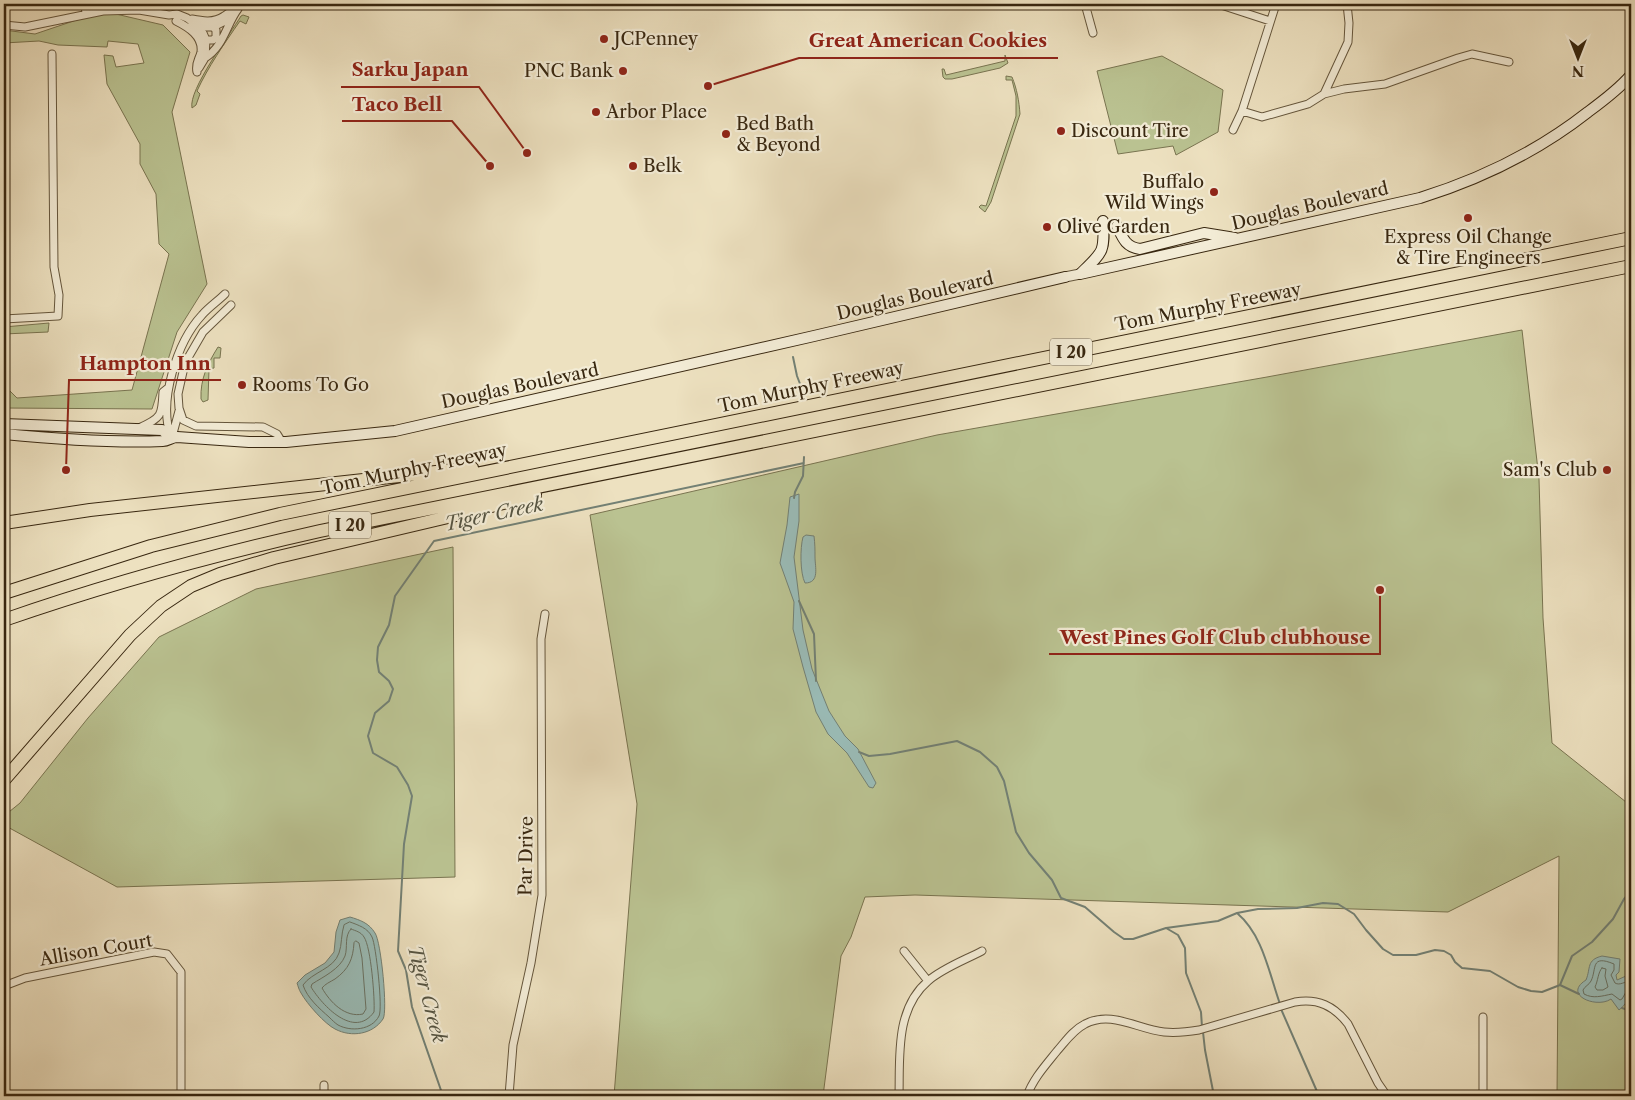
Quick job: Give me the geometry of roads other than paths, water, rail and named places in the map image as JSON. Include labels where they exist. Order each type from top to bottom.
[{"type":"highway","name":"Tom Murphy Freeway","points":[[4,593],[151,546],[248,521],[1631,237]]},
{"type":"highway","name":"I 20","points":[[4,620],[137,577],[253,546],[701,453],[1631,266]]},
{"type":"highway","points":[[4,780],[117,649],[144,621],[175,596],[204,580],[274,558],[448,518],[701,453]]},
{"type":"highway","points":[[4,523],[99,509],[544,460]]},
{"type":"main road","name":"Douglas Boulevard","points":[[1080,274],[1420,198],[1451,188],[1482,176],[1566,130],[1597,106],[1631,75]]},
{"type":"main road","points":[[1080,274],[1099,256],[1104,244],[1103,221]]},
{"type":"main road","points":[[1117,226],[1126,244],[1140,250],[1204,234],[1241,239]]},
{"type":"main road","name":"Douglas Boulevard","points":[[4,434],[46,438],[139,441],[166,441],[172,437],[190,437],[249,442],[282,442],[395,431],[1065,277]]},
{"type":"main road","name":"Douglas Boulevard","points":[[4,424],[162,430],[172,437]]},
{"type":"main road","points":[[4,429],[19,430],[28,428],[30,425]]},
{"type":"street","points":[[86,4],[86,14]]},
{"type":"street","points":[[1094,33],[1086,6],[1096,4]]},
{"type":"street","points":[[1218,4],[1270,21]]},
{"type":"street","points":[[1233,130],[1242,111],[1276,4]]},
{"type":"street","points":[[1324,94],[1348,42],[1347,4]]},
{"type":"street","points":[[4,25],[25,27],[103,10],[139,10],[170,16],[186,26],[199,40],[201,50],[195,65],[198,70],[204,58],[210,34],[231,18],[238,8],[222,18],[209,21],[187,18],[176,14],[170,16]]},
{"type":"street","points":[[187,18],[210,34],[216,50]]},
{"type":"street","points":[[204,58],[216,50],[227,31],[231,18]]},
{"type":"street","points":[[176,21],[210,34],[227,31]]},
{"type":"street","points":[[4,319],[58,316],[59,295],[54,267],[52,54]]},
{"type":"street","points":[[1242,111],[1262,117],[1308,104],[1324,94],[1344,89],[1385,84],[1472,54],[1509,62]]},
{"type":"street","name":"Douglas Boulevard","points":[[1065,277],[1080,274]]},
{"type":"street","points":[[172,437],[168,426],[168,388],[179,351],[202,315],[226,294]]},
{"type":"street","points":[[172,437],[178,418],[178,394],[185,363],[203,332],[231,304]]},
{"type":"street","points":[[134,429],[156,420],[162,413],[163,392],[168,388]]},
{"type":"street","points":[[179,408],[183,420],[196,426],[263,427],[277,434],[282,442]]},
{"type":"street","name":"Par Drive","points":[[509,1096],[513,1045],[531,962],[542,895],[541,639],[545,614]]},
{"type":"street","points":[[904,951],[928,981]]},
{"type":"street","points":[[900,1096],[903,1024],[910,1004],[928,981],[982,951]]},
{"type":"street","name":"Allison Court","points":[[4,986],[25,978],[154,952],[167,954],[181,972],[181,1096]]},
{"type":"street","points":[[1027,1096],[1037,1076],[1066,1040],[1076,1030],[1093,1021],[1114,1019],[1163,1032],[1189,1032],[1295,1002],[1315,1001],[1330,1007],[1348,1024],[1378,1083],[1387,1096]]},
{"type":"street","points":[[1483,1017],[1483,1096]]},
{"type":"street","points":[[324,1085],[324,1096]]},
{"type":"water","points":[[799,494],[799,521],[794,557],[803,630],[812,669],[829,711],[845,736],[858,749],[876,783],[873,788],[869,787],[847,753],[828,734],[816,712],[793,629],[794,602],[780,563],[790,497]]},
{"type":"water","points":[[806,535],[814,536],[816,574],[813,580],[805,583],[801,567],[801,554],[803,537]]},
{"type":"water","points":[[350,917],[367,924],[375,933],[381,962],[385,1004],[383,1019],[379,1024],[368,1031],[355,1034],[342,1032],[326,1023],[307,1003],[297,983],[305,975],[325,963],[334,952],[336,932],[340,920]]},
{"type":"water","points":[[1602,956],[1620,959],[1619,972],[1616,975],[1617,980],[1626,976],[1631,977],[1629,995],[1626,1003],[1619,1010],[1611,999],[1605,1002],[1591,1001],[1584,999],[1578,991],[1586,980],[1591,962]]},
{"type":"waterway","points":[[793,357],[802,389]]},
{"type":"waterway","points":[[794,498],[803,476],[804,457]]},
{"type":"waterway","name":"Tiger Creek","points":[[443,1096],[412,1007],[406,970],[398,951],[404,844],[412,796],[408,785],[397,767],[373,753],[368,736],[375,713],[389,701],[393,689],[389,681],[379,672],[377,660],[378,647],[389,625],[395,596],[434,541],[804,463]]},
{"type":"waterway","points":[[799,601],[814,634],[816,681]]},
{"type":"waterway","points":[[859,752],[869,756],[890,754],[957,741],[980,752],[997,767],[1004,781],[1016,832],[1029,853],[1052,880],[1061,898],[1085,907],[1124,939],[1133,939],[1166,928],[1218,921],[1237,913],[1258,909],[1297,908],[1323,903],[1338,904],[1354,914],[1383,949],[1393,955],[1416,955],[1435,950],[1444,951],[1451,955],[1462,968],[1490,971],[1518,987],[1542,992],[1560,985],[1572,956],[1592,942],[1613,919],[1624,899],[1631,891]]},
{"type":"waterway","points":[[1237,913],[1246,922],[1259,943],[1280,1004]]},
{"type":"waterway","points":[[1166,928],[1178,935],[1185,948],[1186,973],[1201,1012],[1202,1027]]},
{"type":"waterway","points":[[1560,985],[1579,994]]},
{"type":"waterway","points":[[1622,1008],[1631,1011]]},
{"type":"waterway","points":[[1281,1009],[1319,1096]]},
{"type":"waterway","points":[[1203,1032],[1214,1096]]},
{"type":"place","name":"JCPenney","points":[[604,39]]},
{"type":"place","name":"PNC Bank","points":[[623,71]]},
{"type":"place","name":"Great American Cookies","points":[[708,86]]},
{"type":"place","name":"Arbor Place","points":[[596,112]]},
{"type":"place","name":"Discount Tire","points":[[1061,131]]},
{"type":"place","name":"Bed Bath & Beyond","points":[[726,134]]},
{"type":"place","name":"Sarku Japan","points":[[527,153]]},
{"type":"place","name":"Taco Bell","points":[[490,166]]},
{"type":"place","name":"Belk","points":[[633,166]]},
{"type":"place","name":"Buffalo Wild Wings","points":[[1214,192]]},
{"type":"place","name":"Express Oil Change & Tire Engineers","points":[[1468,218]]},
{"type":"place","name":"Olive Garden","points":[[1047,227]]},
{"type":"place","name":"Rooms To Go","points":[[242,385]]},
{"type":"place","name":"Hampton Inn","points":[[66,470]]},
{"type":"place","name":"Sam's Club","points":[[1607,470]]},
{"type":"place","name":"West Pines Golf Club clubhouse","points":[[1380,590]]}]
